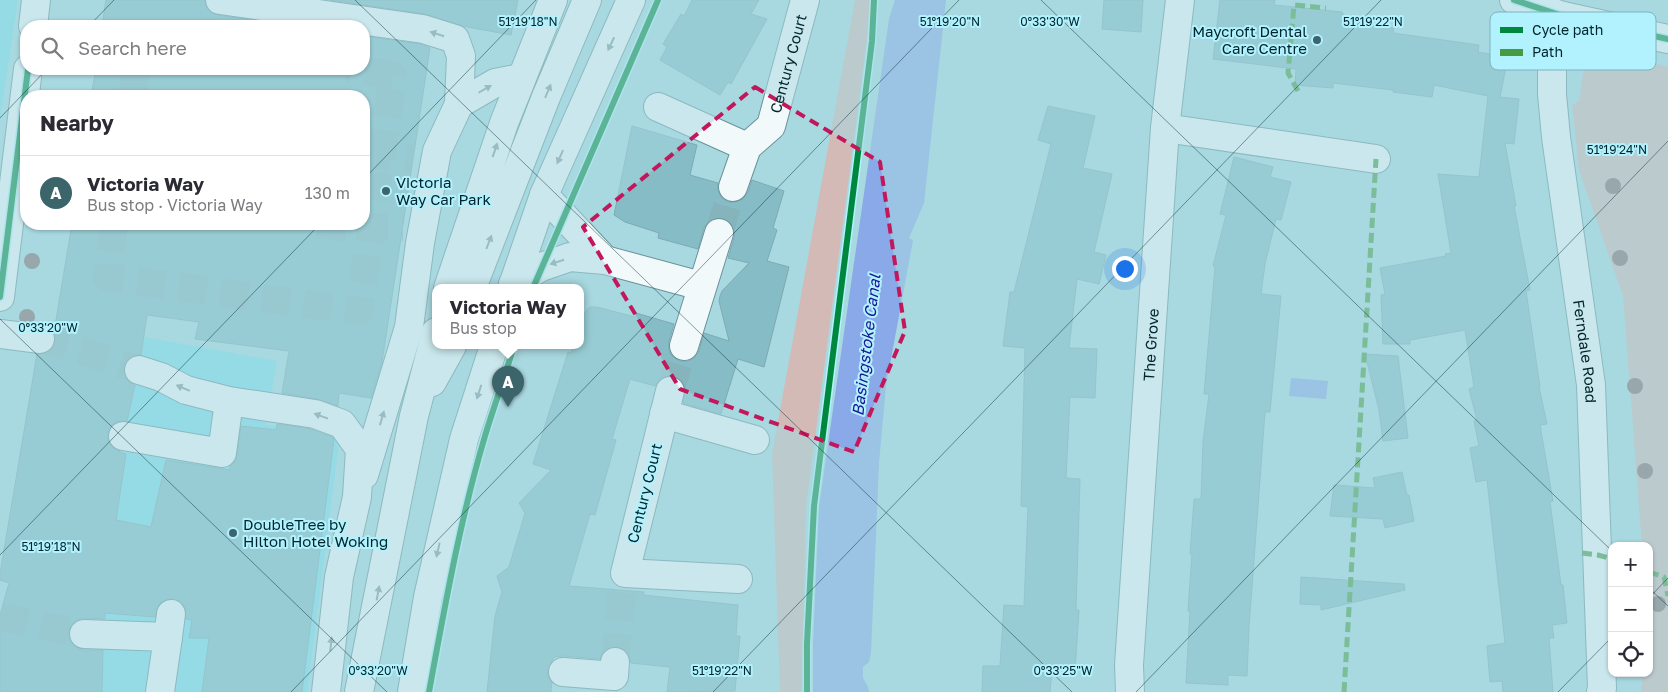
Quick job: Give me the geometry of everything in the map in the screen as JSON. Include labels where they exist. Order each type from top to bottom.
[{"type":"main road","points":[[34,20],[36,0]]},
{"type":"main road","points":[[220,0],[360,20]]},
{"type":"main road","points":[[449,284],[521,78],[553,0]]},
{"type":"main road","points":[[474,284],[546,97],[587,0]]},
{"type":"main road","points":[[513,284],[544,195],[632,0]]},
{"type":"main road","name":"Century Court","points":[[733,188],[747,147],[771,126],[805,0]]},
{"type":"main road","name":"The Grove","points":[[1130,692],[1129,665],[1166,128],[1180,0]]},
{"type":"main road","points":[[1539,6],[1562,12]]},
{"type":"main road","points":[[326,692],[339,577],[357,497],[409,327],[411,235],[437,151],[459,104],[461,56],[454,39],[423,29],[370,21]]},
{"type":"main road","name":"Ferndale Road","points":[[1551,70],[1556,137],[1591,385],[1601,692]]},
{"type":"main road","points":[[25,90],[27,75]]},
{"type":"main road","points":[[459,104],[495,84],[521,78]]},
{"type":"main road","points":[[658,107],[747,147]]},
{"type":"main road","points":[[1166,128],[1376,159]]},
{"type":"main road","points":[[0,297],[20,134]]},
{"type":"main road","points":[[413,159],[442,142]]},
{"type":"main road","points":[[544,195],[605,260]]},
{"type":"main road","points":[[684,346],[701,286],[719,233]]},
{"type":"main road","points":[[515,284],[542,267],[570,257],[605,260],[701,286]]},
{"type":"main road","points":[[0,334],[40,340]]},
{"type":"main road","points":[[359,692],[414,416],[432,347]]},
{"type":"main road","points":[[414,416],[450,349]]},
{"type":"main road","points":[[412,692],[428,596],[464,439],[493,349]]},
{"type":"main road","points":[[139,370],[161,377],[186,390],[229,401],[314,414],[342,424],[360,449],[357,497]]},
{"type":"main road","points":[[123,436],[222,453],[229,401]]},
{"type":"main road","name":"Century Court","points":[[738,579],[624,582],[667,402],[755,440]]},
{"type":"main road","points":[[84,634],[169,625],[160,692]]},
{"type":"main road","points":[[564,672],[619,677]]},
{"type":"highlighted area","points":[[755,87],[880,162],[905,331],[854,452],[680,389],[583,227]]},
{"type":"shaded area","points":[[0,0],[18,0],[0,119]]},
{"type":"shaded area","points":[[855,0],[871,0],[806,507],[802,692],[780,692],[772,454]]},
{"type":"shaded area","points":[[1656,64],[1668,67],[1668,692],[1641,692],[1643,677],[1653,677],[1653,542],[1642,542],[1623,296],[1579,170],[1572,105],[1579,101],[1584,70],[1656,70]]},
{"type":"shaded area","points":[[144,337],[277,361],[266,425],[340,435],[307,692],[0,692],[0,615],[2,607],[84,625],[118,457],[139,370]]},
{"type":"water","name":"Basingstoke Canal","points":[[895,0],[946,0],[924,203],[909,238],[913,240],[886,386],[879,463],[871,653],[869,662],[863,667],[863,678],[869,692],[813,692],[813,644],[819,507],[889,19]]},
{"type":"water","points":[[1291,378],[1328,381],[1326,399],[1289,396]]},
{"type":"building","points":[[106,0],[205,0],[210,12],[217,15],[252,20],[103,20]]},
{"type":"building","points":[[330,0],[518,0],[511,35],[462,26],[425,14]]},
{"type":"building","points":[[692,0],[759,0],[751,14],[767,19],[731,84],[728,82],[720,95],[660,60],[667,47],[663,44],[681,14],[684,16]]},
{"type":"building","points":[[1104,0],[1143,0],[1141,32],[1102,29]]},
{"type":"building","points":[[1220,0],[1275,0],[1274,5],[1342,12],[1344,14],[1343,23],[1394,28],[1393,33],[1479,45],[1478,52],[1490,54],[1490,70],[1505,70],[1500,97],[1519,99],[1514,144],[1505,143],[1516,206],[1514,206],[1530,290],[1526,291],[1539,387],[1547,424],[1540,425],[1553,501],[1550,502],[1567,623],[1552,625],[1554,638],[1549,638],[1553,692],[1503,692],[1502,681],[1490,682],[1487,646],[1505,643],[1487,480],[1476,482],[1470,448],[1479,446],[1474,421],[1477,420],[1469,389],[1474,387],[1465,330],[1410,340],[1410,344],[1383,344],[1381,295],[1385,294],[1380,268],[1446,256],[1445,254],[1451,253],[1438,174],[1479,177],[1488,96],[1434,85],[1432,97],[1333,83],[1333,88],[1295,85],[1296,69],[1213,59]]},
{"type":"building","points":[[370,37],[420,44],[430,48],[382,362],[371,398],[339,393],[338,406],[318,399],[282,393],[289,351],[195,339],[199,322],[147,315],[141,355],[129,358],[124,366],[124,374],[127,380],[135,385],[127,421],[117,422],[111,426],[108,434],[108,441],[113,448],[126,454],[116,520],[151,527],[166,460],[230,470],[230,466],[235,462],[237,455],[241,426],[276,430],[277,424],[311,429],[334,439],[302,692],[202,692],[209,638],[189,638],[192,620],[186,619],[185,608],[180,601],[173,599],[165,600],[159,604],[155,617],[105,613],[105,619],[84,618],[77,620],[71,625],[68,634],[70,641],[75,647],[83,650],[103,650],[102,692],[0,692],[0,615],[9,583],[0,580],[0,574],[37,354],[46,353],[53,348],[55,341],[54,332],[71,230],[370,230],[370,90],[92,90],[95,75],[370,75]]},
{"type":"building","points":[[1048,106],[1095,116],[1083,168],[1112,174],[1094,252],[1106,255],[1099,284],[1077,279],[1069,348],[1097,349],[1095,398],[1070,397],[1066,478],[1080,479],[1076,610],[1079,610],[1075,671],[1052,669],[1050,692],[982,692],[983,666],[1000,666],[1004,605],[1024,606],[1028,507],[1021,506],[1025,348],[1003,346],[1010,292],[1014,292],[1051,144],[1038,140]]},
{"type":"building","points":[[632,126],[697,145],[690,175],[718,183],[721,197],[727,202],[743,199],[748,192],[752,180],[784,191],[773,228],[777,230],[767,261],[789,267],[764,367],[738,359],[721,414],[683,403],[685,386],[680,379],[674,376],[665,376],[655,386],[630,379],[612,439],[616,440],[595,515],[590,514],[569,586],[644,592],[643,595],[738,605],[736,636],[740,636],[735,691],[667,692],[670,667],[631,663],[624,649],[616,646],[608,648],[602,653],[600,659],[554,657],[547,671],[552,682],[551,692],[487,692],[495,616],[502,592],[497,576],[509,567],[525,513],[519,503],[551,470],[533,464],[568,352],[571,353],[572,349],[584,349],[584,313],[590,307],[597,307],[635,317],[636,313],[674,324],[669,341],[669,350],[672,356],[679,361],[688,361],[694,358],[699,351],[704,333],[729,341],[719,301],[720,296],[722,291],[749,263],[728,258],[734,238],[734,230],[731,223],[724,218],[716,218],[708,222],[704,228],[698,249],[658,238],[659,233],[625,222],[614,215]]},
{"type":"building","points":[[1234,157],[1273,167],[1270,177],[1291,182],[1281,220],[1276,219],[1265,264],[1261,294],[1281,296],[1270,412],[1265,412],[1247,676],[1228,675],[1228,685],[1186,683],[1192,554],[1190,554],[1194,499],[1201,499],[1203,442],[1209,394],[1204,394],[1215,267],[1213,266],[1226,215],[1220,214]]},
{"type":"building","points":[[1365,354],[1398,356],[1408,438],[1383,441],[1379,410]]},
{"type":"building","points":[[1402,472],[1414,521],[1385,528],[1383,519],[1330,516],[1334,485],[1375,488],[1373,478]]},
{"type":"building","points":[[1301,577],[1404,584],[1405,590],[1321,610],[1321,605],[1300,604]]},
{"type":"tunnel","points":[[113,230],[107,277],[359,311],[393,75],[370,72]]},
{"type":"tunnel","points":[[133,90],[135,75]]},
{"type":"tunnel","points":[[370,154],[413,159]]},
{"type":"tunnel","points":[[719,233],[733,187]]},
{"type":"tunnel","points":[[370,227],[403,227]]},
{"type":"tunnel","points":[[40,339],[93,354],[139,370]]},
{"type":"tunnel","points":[[670,391],[684,346]]},
{"type":"tunnel","points":[[615,662],[622,591]]},
{"type":"tunnel","points":[[0,617],[84,634]]},
{"type":"marked path","points":[[1298,91],[1288,73],[1294,5],[1326,8]]},
{"type":"marked path","points":[[1344,692],[1376,159]]},
{"type":"marked path","points":[[1582,553],[1608,558]]},
{"type":"marked path","points":[[1653,573],[1664,577],[1668,596]]},
{"type":"cycle path","points":[[535,284],[658,0]]},
{"type":"cycle path","points":[[807,692],[807,644],[814,506],[872,41],[874,0]]},
{"type":"cycle path","points":[[1514,0],[1551,12]]},
{"type":"cycle path","points":[[1656,36],[1668,39]]},
{"type":"cycle path","points":[[25,90],[27,75]]},
{"type":"cycle path","points":[[0,297],[20,134]]},
{"type":"cycle path","points":[[429,692],[468,499],[485,436],[513,349]]},
{"type":"place","name":"Maycroft Dental Care Centre","points":[[1317,40]]},
{"type":"place","name":"Victoria Way Car Park","points":[[386,191]]},
{"type":"place","name":"Victoria Way","points":[[508,407]]},
{"type":"place","name":"DoubleTree by Hilton Hotel Woking","points":[[233,533]]}]
